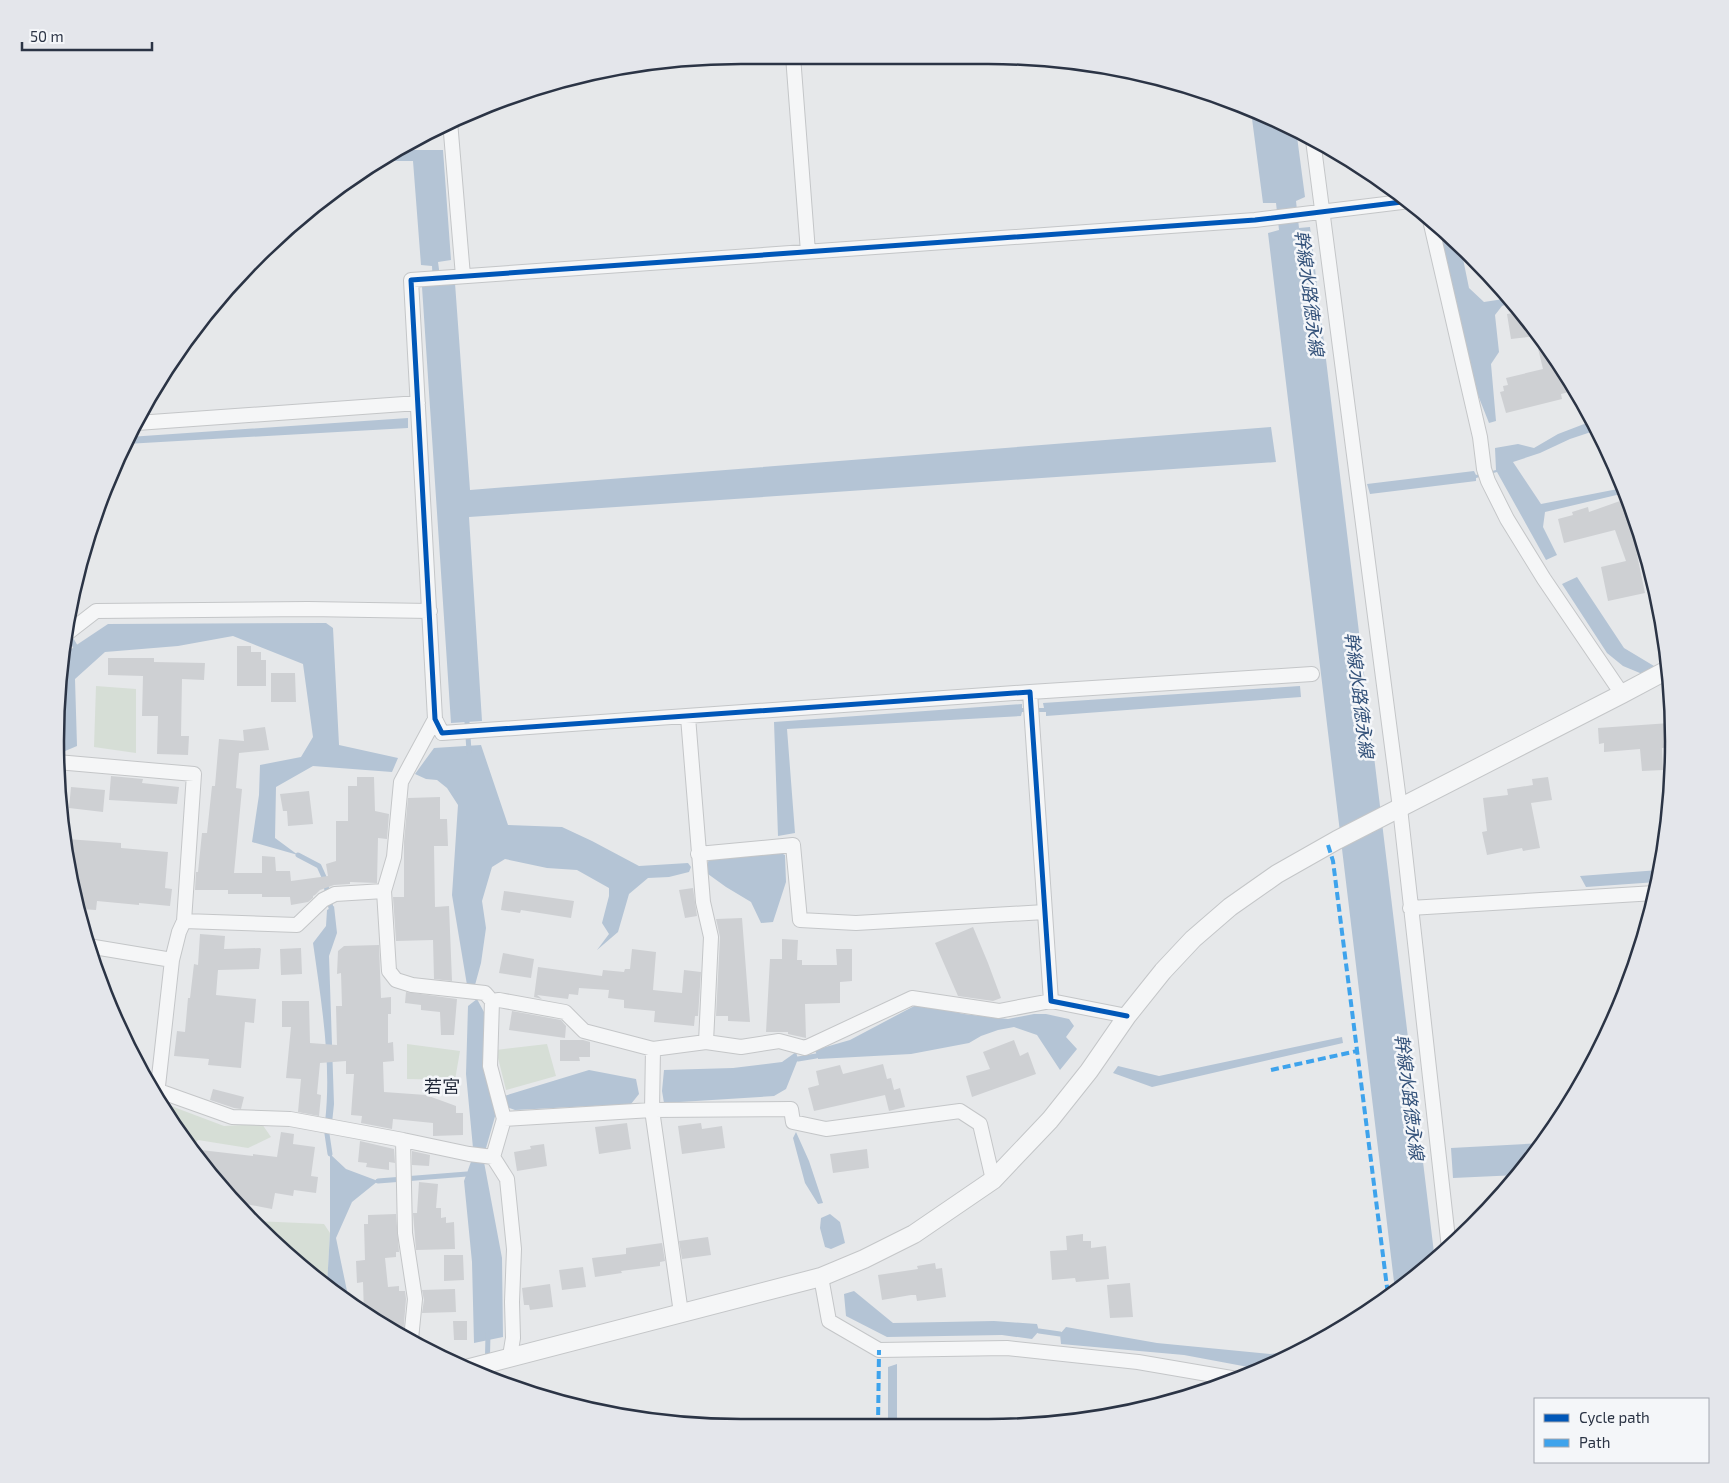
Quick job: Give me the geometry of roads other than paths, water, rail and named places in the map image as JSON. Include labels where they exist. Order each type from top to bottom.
[{"type":"street","points":[[794,64],[808,252]]},
{"type":"street","points":[[451,130],[463,276]]},
{"type":"street","points":[[1314,149],[1394,810],[1410,908],[1448,1238]]},
{"type":"street","points":[[1312,674],[1030,696],[442,733],[435,719],[410,280],[1272,218],[1398,203]]},
{"type":"street","points":[[1432,231],[1480,437],[1486,475],[1507,519],[1544,579],[1622,694]]},
{"type":"street","points":[[145,422],[418,403]]},
{"type":"street","points":[[74,628],[96,611],[430,610]]},
{"type":"street","points":[[477,1366],[821,1277],[864,1259],[914,1234],[993,1180],[1050,1120],[1089,1071],[1126,1016],[1163,970],[1193,939],[1230,908],[1277,874],[1337,840],[1661,673]]},
{"type":"street","points":[[1030,696],[1052,1001]]},
{"type":"street","points":[[688,717],[702,902],[711,937],[706,1042]]},
{"type":"street","points":[[435,719],[401,782],[394,857],[384,891],[389,971],[396,980],[412,985],[464,990],[499,1000],[565,1012],[584,1031],[653,1049],[706,1042],[741,1047],[779,1041],[805,1048],[912,998],[999,1011],[1052,1001],[1126,1016]]},
{"type":"street","points":[[64,763],[194,774],[184,921],[179,932],[172,960],[159,1086]]},
{"type":"street","points":[[698,856],[793,845],[800,920],[856,923],[1046,912]]},
{"type":"street","points":[[184,921],[297,925],[329,897],[384,891]]},
{"type":"street","points":[[1410,908],[1647,893]]},
{"type":"street","points":[[96,947],[172,960]]},
{"type":"street","points":[[488,997],[490,1066],[503,1115],[493,1157],[507,1179],[514,1249],[513,1338],[510,1356]]},
{"type":"street","points":[[653,1049],[652,1110],[681,1313]]},
{"type":"street","points":[[164,1095],[232,1117],[290,1119],[493,1157]]},
{"type":"street","points":[[503,1115],[652,1110],[791,1109],[793,1122],[826,1129],[960,1111],[980,1124],[993,1180]]},
{"type":"street","points":[[403,1140],[405,1233],[415,1300],[412,1333]]},
{"type":"street","points":[[821,1277],[829,1321],[878,1350],[1007,1348],[1138,1362],[1223,1377]]},
{"type":"water","name":"幹線水路徳永線","points":[[1252,117],[1297,140],[1305,197],[1296,201],[1299,228],[1310,227],[1434,1251],[1394,1283],[1268,233],[1279,230],[1276,203],[1263,203]]},
{"type":"water","points":[[412,150],[443,150],[451,260],[438,262],[441,284],[455,283],[470,490],[1271,427],[1276,462],[469,517],[482,721],[451,723],[422,287],[433,285],[432,266],[421,265],[413,161],[393,161]]},
{"type":"water","points":[[1441,239],[1463,258],[1469,288],[1484,302],[1501,299],[1505,305],[1495,315],[1499,352],[1491,364],[1496,421],[1489,423],[1476,390]]},
{"type":"water","points":[[408,418],[408,428],[133,444],[137,436]]},
{"type":"water","points":[[1585,424],[1590,432],[1513,462],[1541,504],[1617,489],[1618,495],[1545,512],[1543,527],[1557,555],[1546,560],[1497,472],[1476,478],[1476,481],[1370,494],[1367,484],[1474,471],[1476,475],[1496,470],[1495,448],[1518,444],[1534,448],[1558,434]]},
{"type":"water","points":[[1577,577],[1624,648],[1661,670],[1662,682],[1623,666],[1607,653],[1562,584]]},
{"type":"water","points":[[326,623],[333,628],[339,745],[398,758],[392,772],[313,766],[276,787],[275,838],[298,855],[252,842],[259,795],[260,765],[301,757],[313,737],[303,664],[233,636],[178,646],[105,652],[75,679],[77,746],[64,751],[65,697],[70,650],[108,624]]},
{"type":"water","points":[[1300,686],[1301,697],[1046,716],[1046,712],[1022,712],[1021,716],[787,729],[795,833],[778,836],[774,722],[1022,704],[1022,708],[1044,708],[1043,703]]},
{"type":"water","points":[[481,745],[508,825],[562,827],[639,866],[688,863],[691,867],[689,872],[669,877],[648,878],[629,894],[618,932],[597,950],[609,934],[602,923],[609,896],[609,888],[577,870],[547,868],[505,859],[492,867],[482,901],[486,928],[481,963],[475,985],[467,985],[452,895],[458,805],[447,788],[437,780],[426,779],[415,774],[434,748]]},
{"type":"water","points":[[781,853],[785,855],[786,882],[773,922],[761,923],[751,902],[708,874],[709,858]]},
{"type":"water","points":[[1653,870],[1650,882],[1586,887],[1580,876]]},
{"type":"water","points":[[334,906],[337,933],[329,956],[334,1104],[332,1123],[325,1122],[327,1100],[326,1055],[313,943],[326,926],[327,910]]},
{"type":"water","points":[[477,999],[484,1012],[486,1057],[496,1113],[486,1148],[473,1148],[466,1074],[468,1006]]},
{"type":"water","points":[[918,1004],[964,1014],[1008,1019],[1034,1014],[1046,1014],[1069,1019],[1074,1026],[1066,1037],[1077,1049],[1060,1070],[1037,1035],[1014,1027],[981,1036],[969,1043],[911,1054],[818,1059],[815,1050],[850,1040]]},
{"type":"water","points":[[1342,1037],[1343,1043],[1152,1087],[1113,1073],[1118,1066],[1159,1076]]},
{"type":"water","points":[[796,1052],[798,1059],[786,1089],[774,1096],[664,1103],[662,1091],[664,1070],[733,1068],[782,1062]]},
{"type":"water","points":[[589,1070],[636,1079],[639,1094],[631,1104],[515,1110],[504,1106],[501,1097]]},
{"type":"water","points":[[796,1132],[809,1161],[823,1203],[818,1204],[805,1183],[793,1138]]},
{"type":"water","points":[[1533,1144],[1507,1175],[1453,1178],[1451,1148]]},
{"type":"water","points":[[330,1154],[346,1169],[378,1181],[352,1202],[336,1238],[347,1292],[327,1278],[330,1233]]},
{"type":"water","points":[[472,1159],[484,1162],[502,1258],[503,1337],[474,1343],[472,1262],[464,1181]]},
{"type":"water","points":[[830,1214],[840,1222],[845,1243],[831,1249],[825,1247],[820,1228],[821,1218]]},
{"type":"water","points":[[854,1291],[893,1323],[994,1321],[1037,1324],[1039,1331],[1032,1339],[1002,1335],[887,1337],[846,1316],[844,1294]]},
{"type":"water","points":[[1066,1327],[1157,1343],[1270,1354],[1278,1353],[1249,1367],[1184,1355],[1061,1344],[1060,1334]]},
{"type":"water","points":[[897,1364],[897,1419],[888,1419],[888,1367]]},
{"type":"waterway","points":[[72,641],[75,646]]},
{"type":"waterway","points":[[467,722],[469,751]]},
{"type":"waterway","points":[[298,855],[319,866],[324,877],[331,908]]},
{"type":"waterway","points":[[798,1059],[816,1056]]},
{"type":"waterway","points":[[328,1128],[330,1154]]},
{"type":"waterway","points":[[378,1181],[467,1174]]},
{"type":"waterway","points":[[1039,1331],[1060,1334]]},
{"type":"waterway","points":[[487,1370],[488,1334]]},
{"type":"district","name":"若宮","points":[[442,1087]]}]
